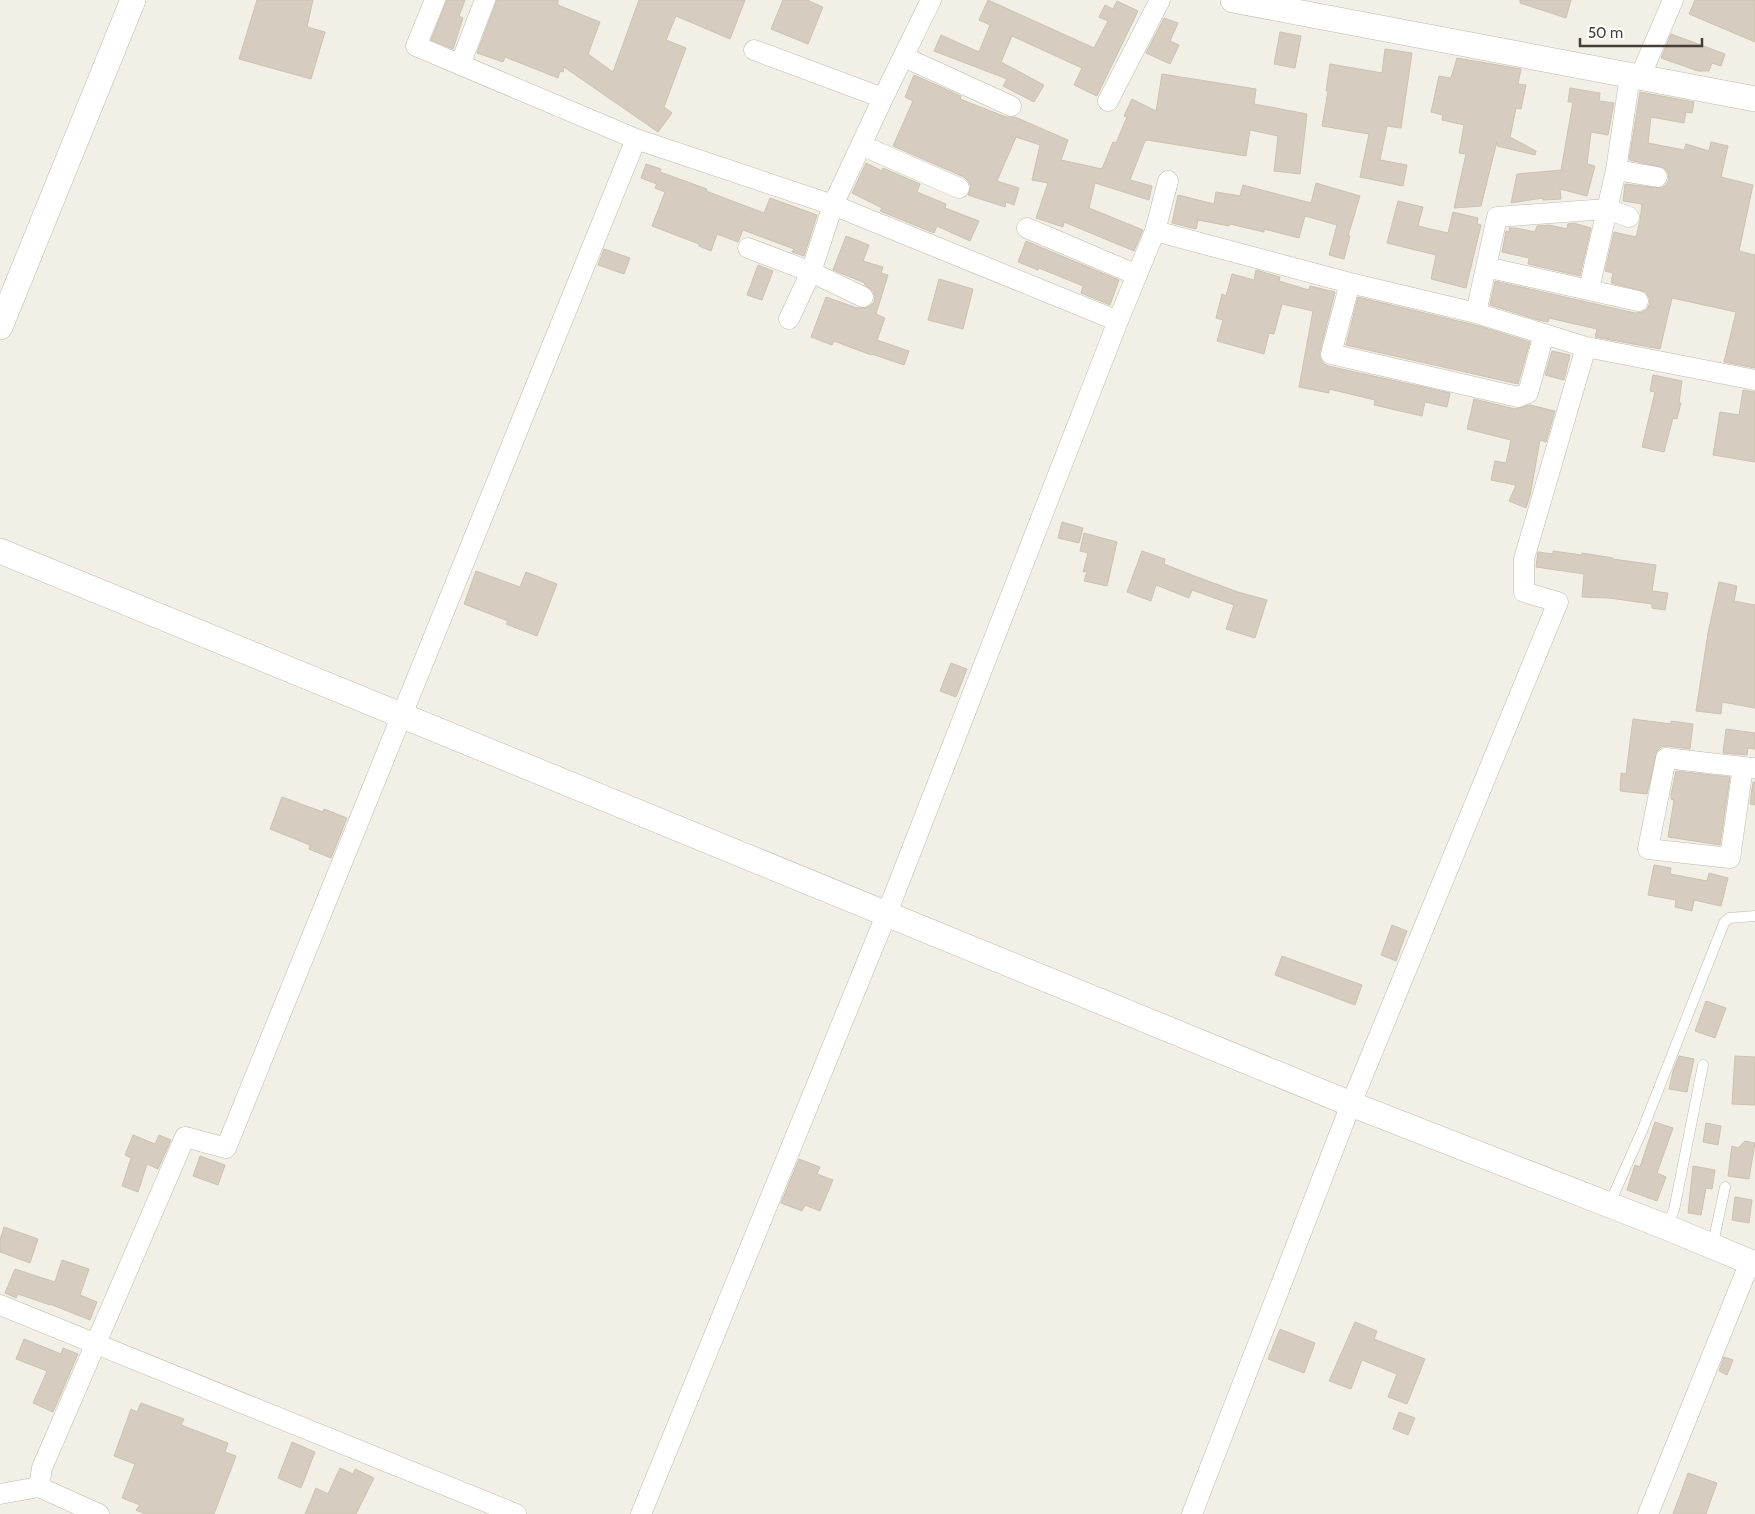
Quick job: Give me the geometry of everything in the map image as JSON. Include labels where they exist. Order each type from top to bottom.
[{"type":"street","points":[[0,327],[132,0]]},
{"type":"street","points":[[435,0],[416,46],[636,139],[833,206],[1118,321]]},
{"type":"street","points":[[460,64],[485,0]]},
{"type":"street","points":[[789,319],[811,272],[833,206],[931,0]]},
{"type":"street","points":[[1108,101],[1160,0]]},
{"type":"street","points":[[1233,0],[1755,99]]},
{"type":"street","points":[[1589,289],[1635,77],[1673,0]]},
{"type":"street","points":[[754,50],[883,98]]},
{"type":"street","points":[[904,57],[1011,106]]},
{"type":"street","points":[[39,1488],[42,1468],[186,1137],[226,1148],[636,139]]},
{"type":"street","points":[[861,145],[959,188]]},
{"type":"street","points":[[1616,170],[1657,177]]},
{"type":"street","points":[[642,1514],[887,913],[1118,321],[1155,231],[1168,182]]},
{"type":"street","points":[[1476,313],[1497,217],[1607,209],[1629,217]]},
{"type":"street","points":[[1027,228],[1137,275]]},
{"type":"street","points":[[1155,231],[1350,283],[1476,313],[1586,347],[1755,380]]},
{"type":"street","points":[[748,248],[811,272],[862,297]]},
{"type":"street","points":[[1486,267],[1638,301]]},
{"type":"street","points":[[1350,283],[1331,354],[1518,397],[1528,393],[1544,334]]},
{"type":"street","points":[[1192,1514],[1351,1104],[1558,602],[1524,592],[1524,559],[1586,347]]},
{"type":"street","points":[[0,551],[1351,1104],[1753,1263],[1648,1514]]},
{"type":"street","points":[[1666,758],[1749,767],[1730,858],[1648,849],[1666,758]]},
{"type":"street","points":[[0,1305],[516,1514]]},
{"type":"street","points":[[0,1494],[39,1488],[93,1513]]},
{"type":"lane","points":[[1609,1205],[1642,1131],[1724,923],[1729,918],[1755,916]]},
{"type":"lane","points":[[1666,1227],[1674,1210],[1703,1065]]},
{"type":"lane","points":[[1710,1246],[1715,1234],[1725,1187]]},
{"type":"building","points":[[257,0],[313,0],[307,27],[325,32],[311,79],[239,59]]},
{"type":"building","points":[[447,0],[465,0],[459,16],[463,18],[453,49],[431,40]]},
{"type":"building","points":[[497,0],[558,0],[558,5],[600,22],[588,54],[613,72],[639,0],[745,0],[730,39],[676,16],[666,40],[686,48],[664,107],[672,113],[658,132],[564,67],[563,72],[560,71],[558,78],[505,57],[503,62],[477,53]]},
{"type":"building","points":[[783,0],[807,0],[823,7],[808,44],[771,29]]},
{"type":"building","points":[[988,0],[1094,48],[1108,21],[1099,17],[1105,5],[1113,9],[1117,1],[1138,11],[1097,96],[1074,85],[1082,68],[1012,36],[1001,62],[1044,85],[1034,102],[1003,86],[1007,79],[934,51],[941,35],[979,52],[990,25],[979,20]]},
{"type":"building","points":[[1520,0],[1571,0],[1566,18],[1520,3]]},
{"type":"building","points":[[1695,0],[1755,0],[1755,42],[1689,14]]},
{"type":"building","points":[[1164,18],[1178,23],[1170,41],[1179,45],[1170,64],[1146,53]]},
{"type":"building","points":[[1280,32],[1301,36],[1295,68],[1274,64]]},
{"type":"building","points":[[1671,34],[1725,54],[1721,66],[1712,63],[1709,71],[1698,71],[1661,58]]},
{"type":"building","points":[[1385,49],[1412,53],[1401,128],[1387,126],[1380,160],[1407,165],[1403,186],[1360,177],[1369,134],[1322,126],[1330,64],[1382,73]]},
{"type":"building","points":[[1457,58],[1521,69],[1518,84],[1526,85],[1521,109],[1516,108],[1510,137],[1536,151],[1535,155],[1497,146],[1497,141],[1481,206],[1454,208],[1466,154],[1459,153],[1464,125],[1442,120],[1443,115],[1431,112],[1439,76],[1451,78]]},
{"type":"building","points":[[1162,74],[1256,89],[1254,104],[1307,114],[1300,174],[1274,171],[1278,136],[1250,130],[1246,156],[1147,140],[1130,180],[1152,186],[1149,200],[1095,183],[1089,208],[1143,230],[1134,251],[1064,222],[1063,227],[1036,218],[1048,183],[1032,180],[1040,145],[1016,137],[997,181],[1019,188],[1014,205],[1006,202],[1005,207],[968,195],[971,186],[964,177],[893,146],[913,101],[905,97],[914,75],[961,96],[960,99],[1006,117],[1015,117],[1068,140],[1061,160],[1102,169],[1113,142],[1116,143],[1127,117],[1124,116],[1132,99],[1156,111]]},
{"type":"building","points":[[1570,88],[1600,93],[1599,101],[1614,103],[1608,135],[1591,132],[1587,164],[1595,166],[1587,196],[1560,189],[1561,199],[1543,200],[1543,198],[1511,203],[1517,174],[1561,170],[1573,102],[1568,102]]},
{"type":"building","points":[[1640,92],[1694,102],[1692,113],[1686,112],[1684,123],[1651,117],[1648,143],[1684,150],[1686,144],[1709,151],[1711,142],[1728,146],[1721,177],[1753,185],[1739,251],[1755,255],[1755,368],[1724,362],[1736,312],[1672,298],[1660,349],[1595,337],[1597,329],[1549,318],[1548,322],[1538,320],[1490,305],[1495,281],[1635,313],[1647,309],[1650,303],[1646,292],[1611,283],[1613,273],[1605,271],[1614,232],[1636,237],[1640,221],[1642,204],[1623,201],[1625,184],[1661,188],[1666,185],[1669,179],[1668,173],[1664,168],[1629,160]]},
{"type":"building","points":[[866,163],[882,171],[883,168],[920,184],[917,192],[946,204],[945,208],[979,221],[970,241],[937,226],[934,233],[880,211],[882,208],[852,193]]},
{"type":"building","points":[[646,164],[661,169],[660,172],[764,213],[770,198],[817,215],[804,256],[792,252],[794,249],[743,230],[738,242],[717,234],[711,251],[699,246],[699,244],[652,226],[665,192],[655,188],[657,184],[641,178]]},
{"type":"building","points":[[1316,183],[1360,196],[1348,236],[1350,236],[1344,259],[1329,255],[1337,225],[1305,216],[1299,238],[1264,229],[1264,232],[1230,224],[1229,226],[1198,220],[1196,229],[1172,223],[1178,195],[1214,204],[1216,192],[1240,196],[1243,185],[1311,203]]},
{"type":"building","points":[[1398,201],[1423,207],[1418,226],[1448,233],[1453,212],[1478,218],[1477,224],[1481,225],[1466,288],[1431,279],[1436,255],[1387,243]]},
{"type":"building","points":[[1574,223],[1591,228],[1580,276],[1528,264],[1529,258],[1502,252],[1506,231],[1510,232],[1509,228],[1535,232],[1537,226],[1549,225],[1567,229],[1568,224]]},
{"type":"building","points":[[846,236],[869,245],[863,261],[883,267],[881,273],[888,275],[876,314],[885,318],[877,340],[909,351],[904,365],[834,341],[832,345],[811,337],[826,297],[857,308],[869,307],[874,302],[873,291],[865,283],[833,270]]},
{"type":"building","points":[[1026,241],[1119,280],[1110,305],[1081,293],[1083,286],[1039,268],[1038,270],[1018,262]]},
{"type":"building","points":[[604,249],[630,258],[624,274],[598,265]]},
{"type":"building","points":[[758,265],[773,271],[762,300],[747,295]]},
{"type":"building","points":[[1256,270],[1280,277],[1279,281],[1309,290],[1310,286],[1335,292],[1320,351],[1320,358],[1323,363],[1328,366],[1450,393],[1447,407],[1425,402],[1422,416],[1374,405],[1375,400],[1329,389],[1329,393],[1299,387],[1313,311],[1282,304],[1274,334],[1269,333],[1264,354],[1217,341],[1223,320],[1216,318],[1222,294],[1226,296],[1232,274],[1254,280]]},
{"type":"building","points":[[939,279],[973,289],[963,329],[928,320]]},
{"type":"building","points":[[1358,297],[1479,326],[1530,342],[1518,384],[1346,345]]},
{"type":"building","points":[[1552,351],[1570,355],[1564,380],[1545,375]]},
{"type":"building","points":[[1653,375],[1682,381],[1679,403],[1681,403],[1677,419],[1673,418],[1664,452],[1642,447],[1655,392],[1650,391]]},
{"type":"building","points":[[1743,390],[1755,392],[1755,462],[1713,455],[1720,412],[1739,415]]},
{"type":"building","points":[[1474,399],[1515,409],[1530,405],[1555,411],[1546,442],[1540,440],[1526,508],[1509,501],[1516,485],[1491,480],[1495,461],[1506,463],[1511,440],[1467,429]]},
{"type":"building","points":[[1062,522],[1083,528],[1079,543],[1058,538]]},
{"type":"building","points":[[1084,533],[1117,542],[1107,586],[1084,581],[1087,571],[1083,572],[1088,553],[1080,551]]},
{"type":"building","points":[[1142,551],[1165,559],[1164,564],[1197,577],[1267,600],[1255,638],[1226,629],[1234,605],[1192,590],[1189,598],[1156,585],[1151,601],[1127,592]]},
{"type":"building","points":[[1553,551],[1582,555],[1582,553],[1656,565],[1652,591],[1668,593],[1665,610],[1652,608],[1652,604],[1609,598],[1582,597],[1584,574],[1536,567],[1538,552],[1553,554]]},
{"type":"building","points":[[476,571],[520,587],[526,572],[557,584],[537,636],[506,624],[508,621],[464,604]]},
{"type":"building","points":[[1719,582],[1737,586],[1734,601],[1755,605],[1755,708],[1722,702],[1721,714],[1696,711],[1708,633]]},
{"type":"building","points":[[951,663],[967,669],[956,697],[940,691]]},
{"type":"building","points":[[1633,719],[1671,724],[1671,721],[1693,724],[1690,749],[1667,746],[1661,747],[1657,751],[1647,794],[1620,791],[1621,773],[1626,774]]},
{"type":"building","points":[[1726,729],[1755,733],[1755,749],[1748,748],[1747,755],[1723,753]]},
{"type":"building","points":[[1676,771],[1730,777],[1720,845],[1668,837],[1674,800],[1671,799],[1671,795]]},
{"type":"building","points":[[1753,782],[1755,782],[1755,805],[1750,804]]},
{"type":"building","points":[[282,797],[323,812],[324,809],[347,818],[331,858],[309,849],[310,845],[270,829]]},
{"type":"building","points":[[1654,865],[1671,868],[1670,874],[1707,881],[1709,873],[1728,878],[1721,906],[1694,900],[1692,911],[1675,907],[1676,900],[1648,895]]},
{"type":"building","points":[[1392,925],[1407,931],[1396,961],[1381,955]]},
{"type":"building","points":[[1282,956],[1362,985],[1355,1005],[1275,975]]},
{"type":"building","points":[[1706,1001],[1726,1008],[1715,1038],[1695,1031]]},
{"type":"building","points":[[1679,1056],[1694,1059],[1687,1092],[1669,1089]]},
{"type":"building","points":[[1735,1056],[1755,1057],[1755,1105],[1732,1104]]},
{"type":"building","points":[[1655,1122],[1673,1128],[1657,1173],[1666,1177],[1657,1201],[1627,1190],[1635,1165],[1640,1167]]},
{"type":"building","points":[[1706,1123],[1721,1126],[1718,1145],[1703,1142]]},
{"type":"building","points":[[133,1135],[155,1144],[159,1135],[171,1140],[158,1169],[147,1164],[138,1192],[122,1186],[131,1158],[125,1155]]},
{"type":"building","points":[[1745,1141],[1755,1143],[1749,1179],[1728,1176],[1732,1146],[1738,1148]]},
{"type":"building","points":[[200,1156],[225,1165],[218,1185],[193,1176]]},
{"type":"building","points":[[799,1159],[820,1167],[817,1174],[833,1180],[820,1211],[805,1205],[802,1211],[781,1203]]},
{"type":"building","points":[[1693,1166],[1715,1170],[1712,1189],[1706,1188],[1701,1215],[1688,1213]]},
{"type":"building","points":[[1735,1197],[1752,1200],[1749,1223],[1732,1220]]},
{"type":"building","points":[[4,1227],[38,1239],[30,1263],[0,1252],[0,1240]]},
{"type":"building","points":[[62,1260],[89,1269],[80,1295],[97,1302],[90,1320],[50,1304],[18,1294],[16,1298],[5,1293],[15,1269],[55,1282]]},
{"type":"building","points":[[1355,1322],[1377,1331],[1374,1339],[1425,1359],[1407,1404],[1388,1397],[1397,1374],[1362,1360],[1351,1389],[1329,1381]]},
{"type":"building","points":[[1280,1329],[1315,1343],[1304,1373],[1268,1359]]},
{"type":"building","points":[[24,1339],[61,1354],[63,1348],[78,1354],[53,1412],[33,1403],[47,1371],[16,1359]]},
{"type":"building","points":[[1724,1357],[1733,1360],[1727,1375],[1719,1371]]},
{"type":"building","points":[[141,1403],[184,1419],[181,1425],[228,1443],[225,1452],[236,1456],[214,1514],[145,1514],[136,1510],[140,1505],[122,1498],[135,1464],[114,1456],[131,1409],[137,1412]]},
{"type":"building","points":[[1399,1412],[1415,1418],[1408,1435],[1393,1429]]},
{"type":"building","points":[[292,1442],[315,1452],[301,1488],[278,1478]]},
{"type":"building","points":[[340,1468],[353,1474],[355,1469],[374,1478],[356,1514],[305,1514],[316,1488],[328,1494]]},
{"type":"building","points":[[1688,1473],[1717,1483],[1706,1514],[1673,1514]]}]
